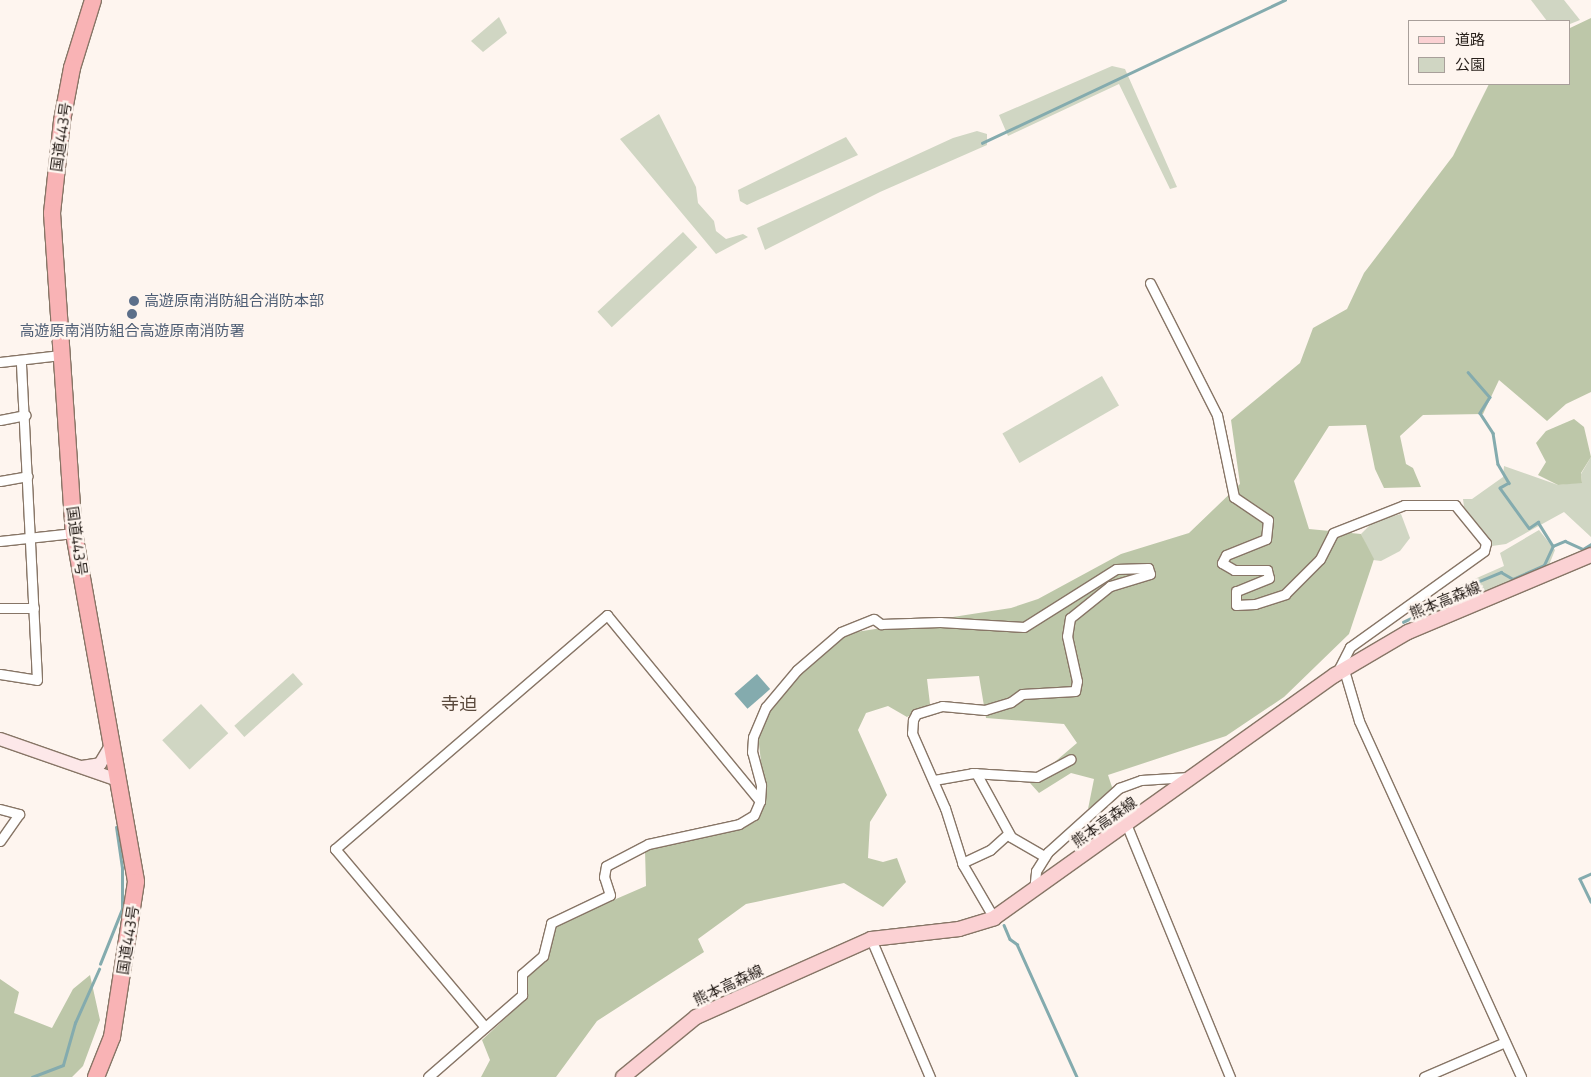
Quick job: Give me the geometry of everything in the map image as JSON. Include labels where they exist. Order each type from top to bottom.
[{"type":"highway","name":"国道443号","points":[[93,0],[72,68],[56,160],[52,213],[74,533],[111,746],[132,841],[136,882],[133,916],[112,1037],[96,1077]]},
{"type":"main road","name":"熊本高森線","points":[[623,1077],[696,1017],[871,939],[959,929],[994,918],[1127,826],[1339,672],[1408,632],[1591,555]]},
{"type":"street","points":[[1150,283],[1217,415],[1234,497],[1268,520],[1266,540],[1226,556],[1222,563],[1234,570],[1267,570],[1269,578],[1236,591],[1236,604],[1255,604],[1285,594],[1320,559],[1333,533],[1404,505],[1454,505],[1486,543],[1484,551],[1350,647],[1339,672],[1359,721],[1521,1077]]},
{"type":"street","points":[[0,362],[61,355]]},
{"type":"street","points":[[0,674],[37,680],[26,415],[21,360]]},
{"type":"street","points":[[0,420],[26,415]]},
{"type":"street","points":[[0,481],[28,476]]},
{"type":"street","points":[[0,541],[31,535],[74,533]]},
{"type":"street","points":[[428,1077],[522,995],[522,974],[543,956],[551,923],[610,895],[604,877],[606,866],[648,844],[739,824],[754,815],[760,801],[753,737],[766,707],[797,670],[842,632],[874,619],[881,624],[940,622],[1024,627],[1116,569],[1148,568],[1150,574],[1110,586],[1070,618],[1066,636],[1077,681],[1075,691],[1022,694],[1011,702],[985,710],[942,706],[916,714],[912,733],[934,780],[962,863],[994,918]]},
{"type":"street","points":[[0,608],[34,608]]},
{"type":"street","points":[[485,1027],[335,849],[608,615],[760,801]]},
{"type":"street","points":[[0,739],[118,780]]},
{"type":"street","points":[[82,767],[100,764],[111,746]]},
{"type":"street","points":[[934,780],[976,774],[1037,777],[1071,759]]},
{"type":"street","points":[[976,774],[1009,833],[1045,856]]},
{"type":"street","points":[[1034,891],[1036,871],[1045,856],[1119,788],[1141,780],[1196,776]]},
{"type":"street","points":[[0,809],[19,814],[0,841]]},
{"type":"street","points":[[1127,826],[1230,1077]]},
{"type":"street","points":[[962,863],[990,850],[1009,833]]},
{"type":"street","points":[[871,939],[930,1077]]},
{"type":"street","points":[[1424,1077],[1505,1042]]},
{"type":"green space","points":[[1531,0],[1564,0],[1580,20],[1571,24],[1571,20],[1546,20]]},
{"type":"green space","points":[[499,17],[507,33],[483,52],[471,41]]},
{"type":"green space","points":[[1591,18],[1591,392],[1566,404],[1547,421],[1499,380],[1483,414],[1423,415],[1400,436],[1406,464],[1413,468],[1421,487],[1384,488],[1375,469],[1366,425],[1329,426],[1294,481],[1309,529],[1361,534],[1374,559],[1349,634],[1284,697],[1226,736],[1108,775],[1113,790],[1088,809],[1094,779],[1071,773],[1039,793],[1030,783],[1077,743],[1064,724],[986,718],[979,676],[927,679],[930,704],[907,717],[888,706],[866,713],[858,730],[887,795],[870,822],[868,858],[883,862],[897,858],[906,882],[883,907],[844,883],[746,904],[698,939],[704,952],[597,1021],[556,1077],[481,1077],[490,1060],[482,1040],[527,998],[526,976],[547,957],[556,925],[646,886],[645,850],[755,822],[765,798],[758,735],[770,707],[801,671],[843,634],[1011,608],[1038,599],[1121,554],[1189,533],[1240,484],[1231,420],[1300,363],[1313,328],[1347,309],[1364,273],[1453,156],[1488,85],[1571,85],[1571,28]]},
{"type":"green space","points":[[1112,66],[1125,69],[1177,187],[1170,189],[1119,84],[1008,136],[999,115]]},
{"type":"green space","points":[[659,114],[696,187],[698,203],[714,221],[716,231],[726,239],[743,234],[748,237],[716,254],[620,139]]},
{"type":"green space","points":[[977,131],[987,134],[987,145],[880,192],[765,250],[757,228],[953,138]]},
{"type":"green space","points":[[846,137],[858,155],[747,205],[740,201],[738,190]]},
{"type":"green space","points":[[683,232],[697,247],[612,327],[597,312]]},
{"type":"green space","points":[[1102,376],[1119,405],[1019,463],[1002,434]]},
{"type":"green space","points":[[1574,419],[1584,427],[1591,457],[1581,473],[1582,483],[1558,485],[1538,475],[1546,462],[1536,443],[1546,431]]},
{"type":"green space","points":[[1591,457],[1591,537],[1564,512],[1506,544],[1492,546],[1464,507],[1463,499],[1472,499],[1503,477],[1504,466],[1558,485],[1582,482],[1581,474]]},
{"type":"green space","points":[[1401,514],[1410,538],[1400,551],[1381,561],[1373,560],[1361,534],[1374,521]]},
{"type":"green space","points":[[1539,530],[1555,550],[1549,565],[1420,619],[1419,610],[1445,592],[1504,566],[1500,553]]},
{"type":"green space","points":[[293,673],[303,684],[244,737],[234,726]]},
{"type":"green space","points":[[201,704],[228,733],[190,769],[162,740]]},
{"type":"green space","points":[[90,975],[100,1020],[83,1066],[72,1077],[0,1077],[0,979],[19,992],[14,1013],[52,1028],[73,989]]},
{"type":"water","points":[[757,674],[770,689],[747,709],[734,694]]},
{"type":"waterway","points":[[982,143],[1285,0]]},
{"type":"waterway","points":[[1468,372],[1490,397],[1480,413],[1493,433],[1498,464],[1509,483],[1500,488],[1529,528],[1538,522],[1553,546]]},
{"type":"waterway","points":[[1403,622],[1451,599],[1453,592],[1501,572],[1513,579],[1544,565],[1553,546],[1565,541],[1583,549],[1591,544]]},
{"type":"waterway","points":[[100,964],[122,909],[122,868],[116,827]]},
{"type":"waterway","points":[[1591,874],[1580,879],[1591,902]]},
{"type":"waterway","points":[[1004,925],[1010,939],[1017,944],[1077,1077]]},
{"type":"waterway","points":[[32,1077],[63,1065],[75,1023],[99,969]]},
{"type":"place","name":"高遊原南消防組合消防本部","points":[[134,301]]},
{"type":"place","name":"高遊原南消防組合高遊原南消防署","points":[[132,314]]},
{"type":"district","name":"寺迫","points":[[459,704]]}]
